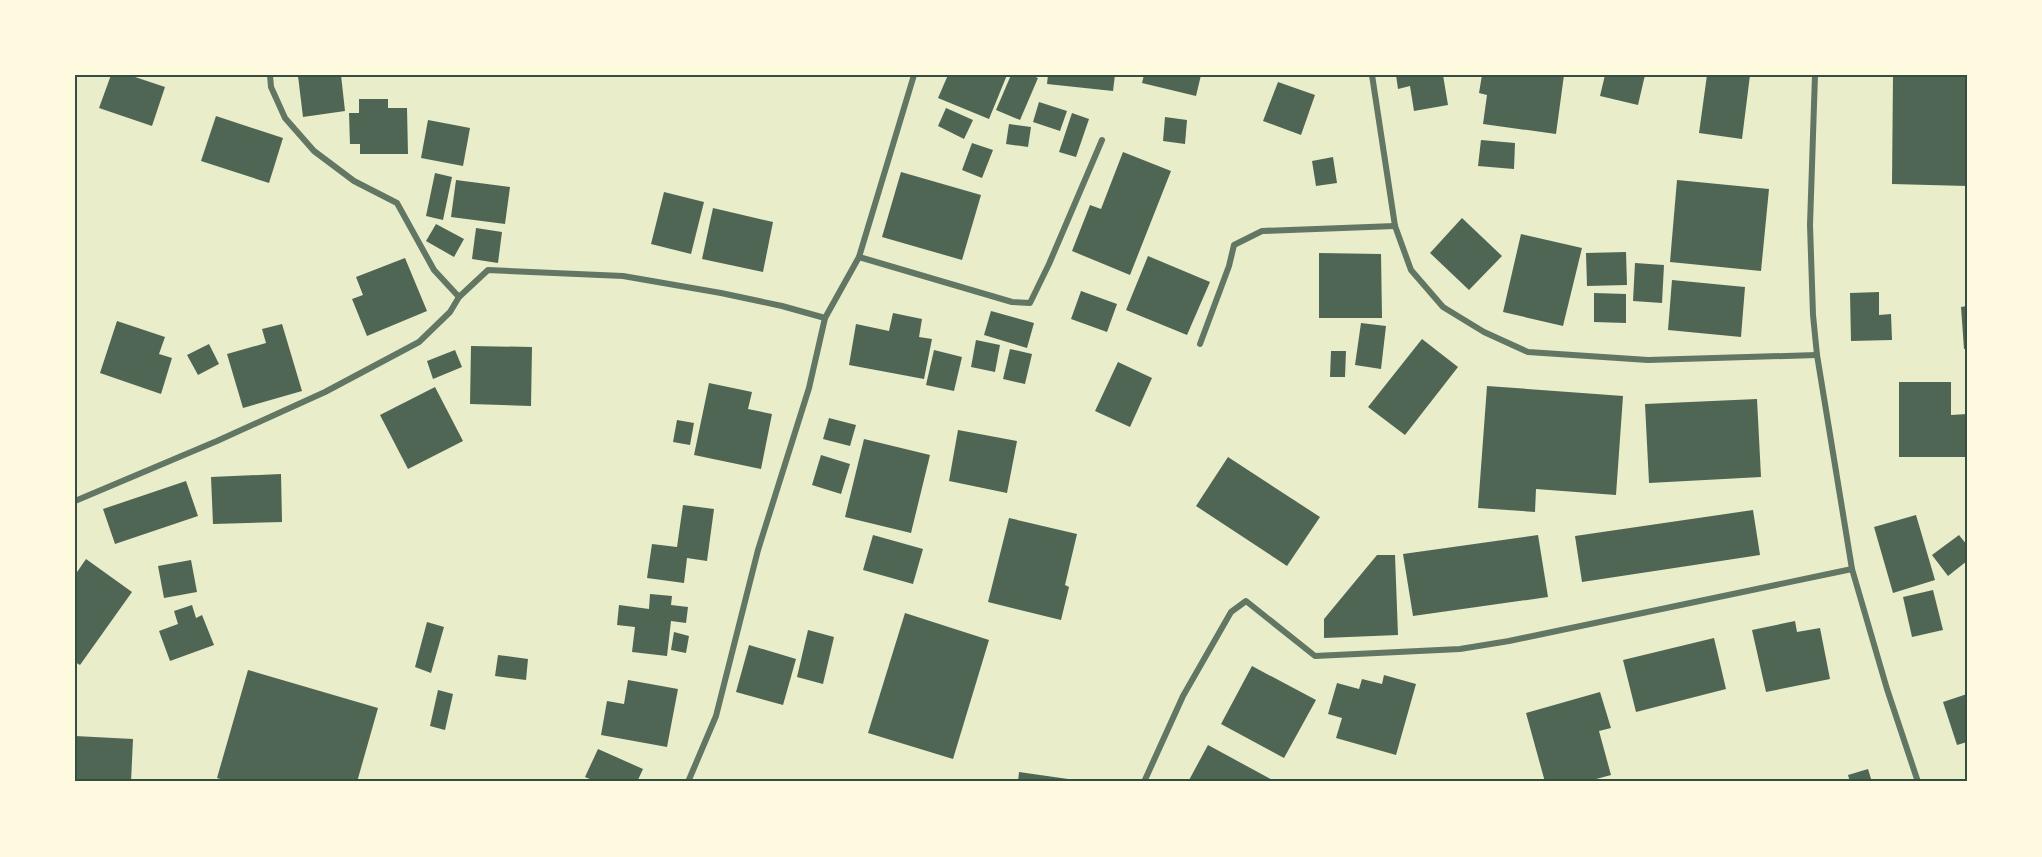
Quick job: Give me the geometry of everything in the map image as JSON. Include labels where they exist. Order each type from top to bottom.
[{"type":"street","points":[[270,75],[271,87],[285,118],[314,151],[354,181],[397,203],[434,270],[459,297]]},
{"type":"street","points":[[688,782],[716,716],[758,550],[809,388],[825,318],[859,257],[914,75]]},
{"type":"street","points":[[1372,75],[1395,226],[1411,270],[1443,307],[1484,332],[1528,352],[1648,360],[1817,356]]},
{"type":"street","points":[[1815,75],[1810,225],[1813,315],[1817,356],[1852,568],[1887,689],[1918,782]]},
{"type":"street","points":[[859,257],[1012,302],[1030,303],[1102,140]]},
{"type":"street","points":[[1200,344],[1229,266],[1234,245],[1262,231],[1395,226]]},
{"type":"street","points":[[75,501],[314,397],[419,342],[450,312],[459,297],[488,270],[622,276],[721,293],[825,318]]},
{"type":"street","points":[[1144,782],[1183,696],[1231,612],[1246,601],[1315,656],[1460,649],[1509,641],[1852,568]]},
{"type":"building","points":[[111,75],[129,75],[165,87],[152,126],[99,108]]},
{"type":"building","points":[[341,75],[345,111],[303,117],[298,76]]},
{"type":"building","points":[[948,75],[1007,75],[989,119],[938,98]]},
{"type":"building","points":[[1011,75],[1030,75],[1038,78],[1020,120],[996,110]]},
{"type":"building","points":[[1048,75],[1115,75],[1113,91],[1047,84]]},
{"type":"building","points":[[1144,75],[1201,75],[1196,96],[1142,83]]},
{"type":"building","points":[[1396,75],[1443,75],[1448,105],[1414,111],[1410,86],[1398,89]]},
{"type":"building","points":[[1482,75],[1564,75],[1556,134],[1483,124],[1487,95],[1479,93]]},
{"type":"building","points":[[1605,75],[1645,75],[1638,105],[1600,96]]},
{"type":"building","points":[[1707,75],[1750,75],[1742,139],[1699,133]]},
{"type":"building","points":[[1893,75],[1967,75],[1967,186],[1892,184]]},
{"type":"building","points":[[1278,82],[1315,95],[1301,135],[1263,121]]},
{"type":"building","points":[[359,99],[388,99],[388,108],[407,108],[408,154],[360,154],[360,144],[350,144],[349,113],[359,113]]},
{"type":"building","points":[[1039,102],[1067,111],[1060,131],[1033,122]]},
{"type":"building","points":[[946,108],[973,120],[964,139],[938,126]]},
{"type":"building","points":[[1072,113],[1089,119],[1076,157],[1059,152]]},
{"type":"building","points":[[216,116],[283,138],[269,183],[201,161]]},
{"type":"building","points":[[1165,117],[1187,120],[1185,144],[1163,141]]},
{"type":"building","points":[[428,120],[470,128],[463,166],[421,158]]},
{"type":"building","points":[[1009,124],[1031,127],[1028,147],[1006,144]]},
{"type":"building","points":[[1481,140],[1515,143],[1514,169],[1478,166]]},
{"type":"building","points":[[972,143],[993,150],[982,178],[962,170]]},
{"type":"building","points":[[1123,152],[1171,171],[1130,275],[1072,251],[1090,205],[1101,209]]},
{"type":"building","points":[[1333,157],[1337,183],[1316,186],[1312,161]]},
{"type":"building","points":[[901,172],[981,195],[962,260],[882,237]]},
{"type":"building","points":[[435,173],[452,177],[443,220],[426,216]]},
{"type":"building","points":[[456,180],[510,187],[505,224],[451,217]]},
{"type":"building","points":[[1677,180],[1769,189],[1761,271],[1670,262]]},
{"type":"building","points":[[664,192],[704,202],[691,254],[651,244]]},
{"type":"building","points":[[713,208],[773,222],[763,272],[702,259]]},
{"type":"building","points":[[1462,218],[1502,256],[1469,290],[1430,253]]},
{"type":"building","points":[[436,224],[464,239],[454,257],[426,241]]},
{"type":"building","points":[[476,228],[502,232],[498,263],[472,259]]},
{"type":"building","points":[[1521,234],[1582,248],[1563,326],[1503,312]]},
{"type":"building","points":[[1626,252],[1627,285],[1587,286],[1586,253]]},
{"type":"building","points":[[1319,253],[1381,254],[1382,318],[1319,318]]},
{"type":"building","points":[[1148,256],[1210,282],[1187,335],[1126,310]]},
{"type":"building","points":[[405,258],[427,311],[367,336],[352,299],[363,295],[356,277]]},
{"type":"building","points":[[1635,263],[1664,265],[1662,303],[1633,301]]},
{"type":"building","points":[[1672,280],[1745,287],[1741,337],[1668,330]]},
{"type":"building","points":[[1081,291],[1117,304],[1107,332],[1071,319]]},
{"type":"building","points":[[1879,292],[1879,315],[1891,314],[1892,340],[1851,341],[1850,293]]},
{"type":"building","points":[[1594,293],[1626,294],[1626,323],[1594,322]]},
{"type":"building","points":[[1967,306],[1967,349],[1964,349],[1961,307]]},
{"type":"building","points":[[991,311],[1034,323],[1027,348],[984,335]]},
{"type":"building","points":[[893,313],[922,319],[919,337],[932,339],[924,379],[849,365],[856,324],[889,331]]},
{"type":"building","points":[[117,321],[165,337],[159,354],[172,358],[161,394],[100,373]]},
{"type":"building","points":[[1361,323],[1386,326],[1381,369],[1355,365]]},
{"type":"building","points":[[282,324],[302,391],[243,408],[227,354],[266,343],[262,329]]},
{"type":"building","points":[[1422,339],[1458,367],[1405,435],[1368,407]]},
{"type":"building","points":[[976,340],[1000,345],[995,372],[971,367]]},
{"type":"building","points":[[209,344],[219,364],[198,375],[187,355]]},
{"type":"building","points":[[471,346],[532,347],[531,406],[470,404]]},
{"type":"building","points":[[1010,349],[1032,354],[1025,384],[1003,379]]},
{"type":"building","points":[[455,350],[462,367],[433,379],[427,361]]},
{"type":"building","points":[[934,350],[962,357],[954,391],[926,385]]},
{"type":"building","points":[[1331,351],[1346,351],[1345,377],[1330,377]]},
{"type":"building","points":[[1118,362],[1152,378],[1130,427],[1095,411]]},
{"type":"building","points":[[1899,382],[1951,382],[1951,415],[1967,414],[1967,457],[1899,457]]},
{"type":"building","points":[[709,383],[752,392],[748,409],[772,414],[761,469],[694,455]]},
{"type":"building","points":[[1487,386],[1623,396],[1616,495],[1536,489],[1535,512],[1478,508]]},
{"type":"building","points":[[435,387],[463,441],[408,469],[380,415]]},
{"type":"building","points":[[1757,399],[1761,477],[1649,483],[1645,404]]},
{"type":"building","points":[[829,418],[856,425],[850,446],[823,439]]},
{"type":"building","points":[[677,420],[694,423],[690,445],[673,442]]},
{"type":"building","points":[[958,430],[1017,441],[1007,493],[949,481]]},
{"type":"building","points":[[864,439],[930,455],[911,533],[845,517]]},
{"type":"building","points":[[821,455],[850,464],[841,494],[812,485]]},
{"type":"building","points":[[1228,457],[1320,517],[1287,566],[1196,506]]},
{"type":"building","points":[[281,474],[282,522],[213,524],[211,477]]},
{"type":"building","points":[[186,481],[198,516],[115,544],[103,509]]},
{"type":"building","points":[[683,505],[714,509],[707,561],[687,558],[684,583],[647,578],[652,544],[677,547]]},
{"type":"building","points":[[1753,510],[1760,555],[1582,582],[1575,536]]},
{"type":"building","points":[[1916,515],[1935,580],[1893,593],[1874,527]]},
{"type":"building","points":[[1009,518],[1077,534],[1065,585],[1069,587],[1061,620],[988,602]]},
{"type":"building","points":[[873,535],[923,549],[913,584],[863,570]]},
{"type":"building","points":[[1538,535],[1548,597],[1413,616],[1403,554]]},
{"type":"building","points":[[1959,535],[1967,545],[1967,561],[1948,576],[1932,555]]},
{"type":"building","points":[[1377,555],[1395,555],[1398,635],[1324,638],[1324,619]]},
{"type":"building","points":[[86,559],[132,592],[80,665],[75,662],[75,575]]},
{"type":"building","points":[[191,560],[197,592],[164,598],[158,566]]},
{"type":"building","points":[[1933,590],[1943,630],[1912,637],[1903,597]]},
{"type":"building","points":[[650,594],[672,596],[671,605],[688,607],[686,623],[671,621],[667,656],[632,652],[635,627],[617,625],[619,605],[649,609]]},
{"type":"building","points":[[192,605],[196,618],[202,615],[214,645],[170,661],[159,631],[178,624],[174,611]]},
{"type":"building","points":[[905,613],[989,640],[953,759],[868,733]]},
{"type":"building","points":[[1795,621],[1797,632],[1820,628],[1830,679],[1766,692],[1752,630]]},
{"type":"building","points":[[427,622],[444,627],[431,673],[415,667]]},
{"type":"building","points":[[808,630],[834,637],[823,684],[797,677]]},
{"type":"building","points":[[674,632],[689,636],[686,653],[671,650]]},
{"type":"building","points":[[1714,638],[1726,689],[1636,712],[1623,660]]},
{"type":"building","points":[[749,645],[796,659],[783,705],[736,692]]},
{"type":"building","points":[[498,655],[528,659],[526,680],[495,676]]},
{"type":"building","points":[[1252,666],[1316,700],[1284,758],[1221,724]]},
{"type":"building","points":[[248,670],[378,708],[357,782],[231,782],[217,778]]},
{"type":"building","points":[[1384,675],[1416,684],[1396,755],[1336,738],[1342,718],[1328,714],[1337,683],[1359,689],[1362,679],[1382,684]]},
{"type":"building","points":[[628,680],[678,689],[667,747],[601,735],[607,701],[624,704]]},
{"type":"building","points":[[438,690],[453,694],[445,730],[430,726]]},
{"type":"building","points":[[1600,692],[1611,728],[1599,731],[1611,775],[1585,782],[1545,782],[1526,713]]},
{"type":"building","points":[[1967,694],[1967,742],[1957,745],[1943,702]]},
{"type":"building","points":[[75,736],[133,739],[131,782],[75,782]]},
{"type":"building","points":[[1208,745],[1276,782],[1188,782]]},
{"type":"building","points":[[598,749],[643,769],[637,782],[597,782],[585,777]]},
{"type":"building","points":[[1868,769],[1872,782],[1850,782],[1848,775]]},
{"type":"building","points":[[1019,772],[1075,780],[1075,782],[1018,782]]}]
